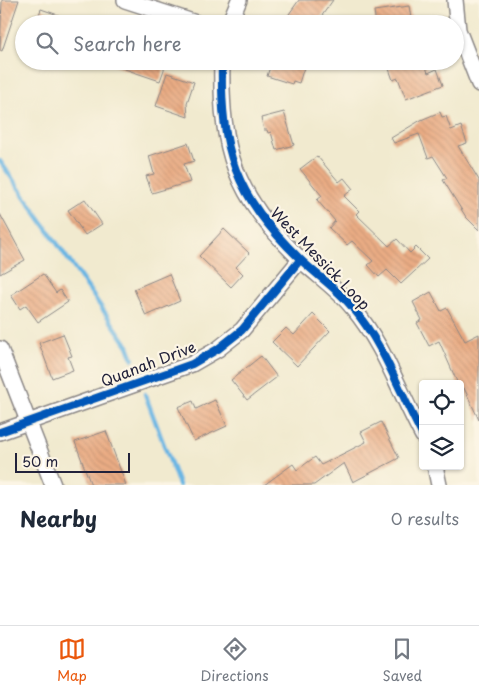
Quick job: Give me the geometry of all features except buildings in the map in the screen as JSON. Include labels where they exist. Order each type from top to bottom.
[{"type":"street","points":[[125,0],[171,15]]},
{"type":"street","points":[[232,15],[239,0]]},
{"type":"street","points":[[455,0],[456,15]]},
{"type":"street","points":[[464,45],[479,84]]},
{"type":"street","name":"West Messick Loop","points":[[222,70],[223,115],[235,168],[251,203],[266,224],[300,260],[351,306],[368,327],[382,350],[419,428]]},
{"type":"street","name":"Quanah Drive","points":[[0,432],[192,364],[218,350],[242,330],[300,260]]},
{"type":"street","points":[[0,349],[30,421],[52,485]]},
{"type":"street","points":[[436,470],[439,485]]},
{"type":"waterway","points":[[0,161],[128,346],[133,359]]},
{"type":"waterway","points":[[145,394],[179,485]]},
{"type":"cycle path","points":[[222,70],[224,121],[236,170],[246,192],[277,235],[340,294],[364,322],[383,353],[419,428]]},
{"type":"cycle path","points":[[0,432],[192,364],[218,349],[242,330],[300,260]]}]
